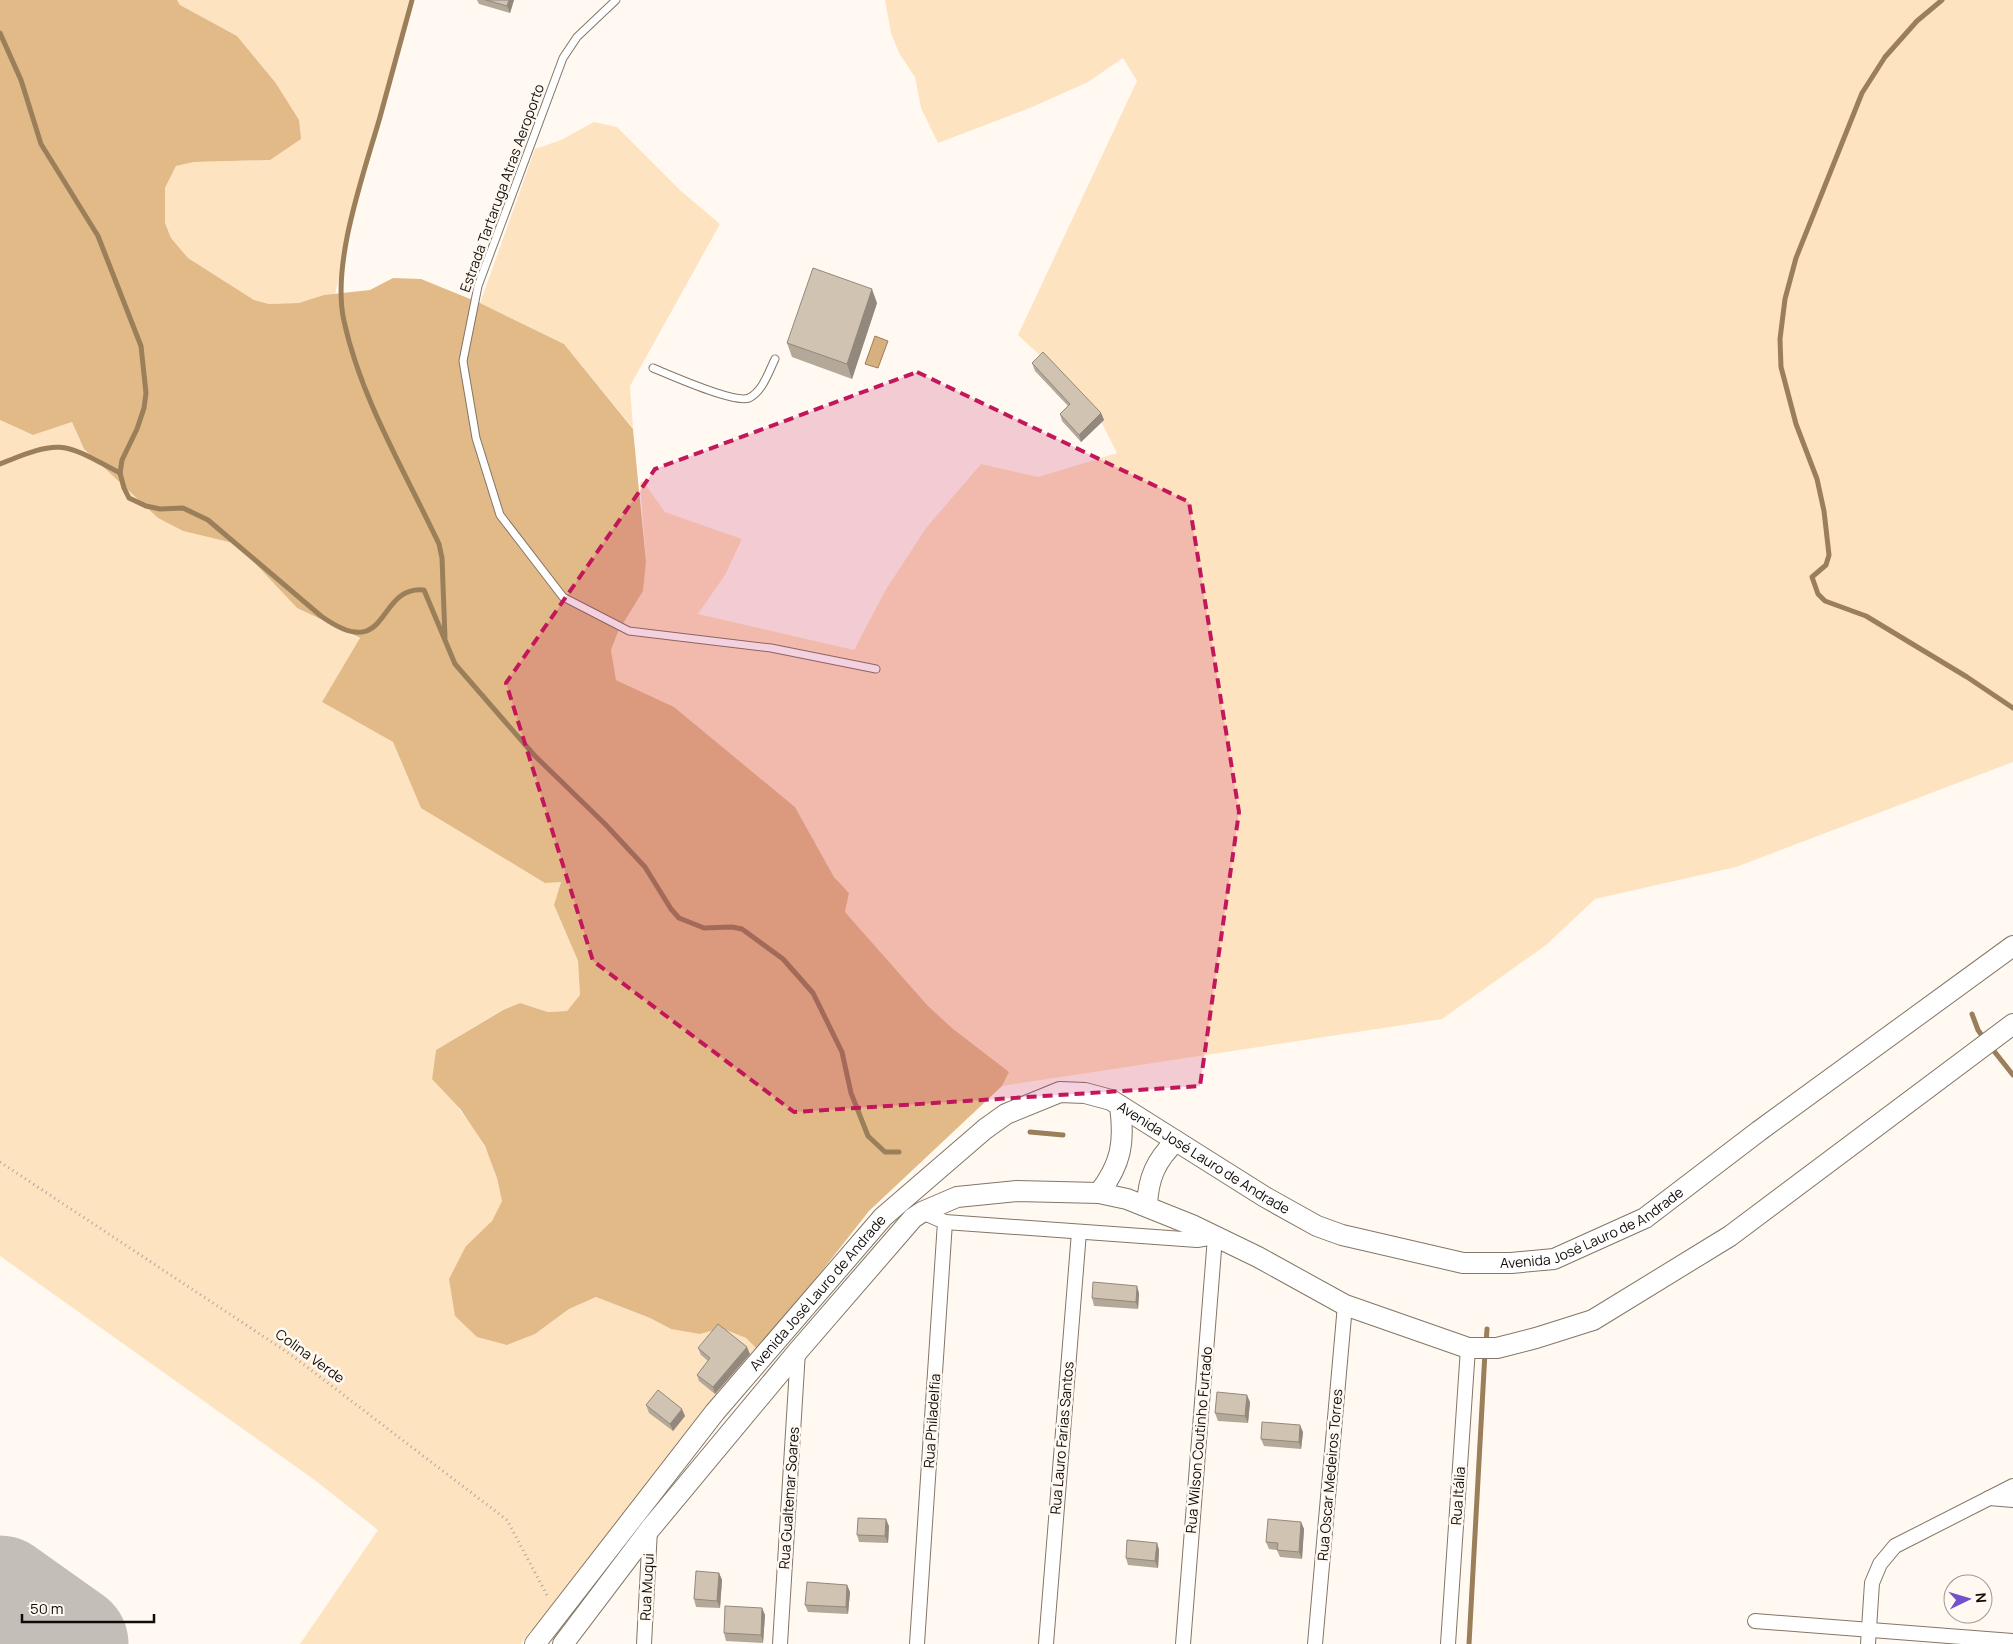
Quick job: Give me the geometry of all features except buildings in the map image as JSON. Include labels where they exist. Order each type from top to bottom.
[{"type":"street","name":"Avenida José Lauro de Andrade","points":[[535,1644],[716,1412],[884,1217],[985,1129],[1006,1114],[1060,1092],[1085,1093],[1111,1100],[1274,1202],[1317,1226],[1342,1236],[1463,1263],[1511,1263],[1554,1259],[1645,1218],[1759,1131],[2013,946]]},
{"type":"street","points":[[1472,1349],[1497,1348],[1593,1320],[1730,1236],[2013,1024]]},
{"type":"street","points":[[1099,1193],[1112,1176],[1120,1154],[1123,1130],[1120,1106]]},
{"type":"street","points":[[1147,1206],[1148,1188],[1153,1170],[1163,1154],[1176,1141]]},
{"type":"street","name":"Avenida José Lauro de Andrade","points":[[562,1644],[650,1529],[798,1351],[913,1218],[922,1212],[958,1198],[1009,1192],[1099,1193],[1147,1206],[1258,1257],[1345,1305],[1472,1349]]},
{"type":"street","points":[[922,1212],[945,1222],[1197,1240],[1215,1237]]},
{"type":"street","name":"Rua Philadelfia","points":[[917,1644],[945,1222]]},
{"type":"street","name":"Rua Lauro Farias Santos","points":[[1046,1644],[1079,1232]]},
{"type":"street","name":"Rua Wilson Coutinho Furtado","points":[[1183,1644],[1215,1237]]},
{"type":"street","name":"Rua Oscar Medeiros Torres","points":[[1315,1644],[1345,1305]]},
{"type":"street","name":"Rua Itália","points":[[1448,1644],[1472,1349]]},
{"type":"street","name":"Rua Gualtemar Soares","points":[[780,1644],[798,1351]]},
{"type":"street","points":[[1868,1644],[1872,1583],[1880,1564],[1895,1546],[2013,1486]]},
{"type":"street","points":[[1989,1498],[2013,1500]]},
{"type":"street","name":"Rua Muqui","points":[[644,1644],[650,1529]]},
{"type":"street","points":[[1755,1620],[2013,1641]]},
{"type":"lane","name":"Estrada Tartaruga Atras Aeroporto","points":[[616,0],[577,37],[563,58],[478,286],[462,361],[476,438],[500,515],[563,597],[629,631],[771,648],[876,669]]},
{"type":"lane","points":[[653,368],[734,399],[749,398],[762,386],[775,359]]},
{"type":"path","name":"Colina Verde","points":[[0,1162],[290,1354],[507,1520],[557,1616]]},
{"type":"highlighted area","points":[[917,372],[1189,502],[1239,812],[1200,1086],[794,1112],[593,961],[506,683],[655,469]]},
{"type":"shaded area","points":[[0,0],[177,0],[180,5],[237,36],[275,82],[299,120],[301,139],[270,160],[194,162],[176,166],[165,188],[165,223],[171,238],[188,258],[254,300],[269,304],[299,303],[324,295],[370,290],[393,278],[421,279],[480,303],[564,344],[633,429],[646,562],[643,591],[618,632],[611,650],[616,680],[674,707],[795,807],[834,877],[849,893],[845,912],[928,1006],[952,1028],[1009,1072],[1002,1086],[869,1211],[759,1351],[746,1338],[721,1328],[700,1334],[671,1329],[650,1318],[596,1297],[569,1309],[535,1334],[507,1345],[477,1337],[455,1316],[449,1279],[466,1246],[492,1221],[502,1201],[497,1178],[485,1146],[461,1110],[432,1079],[436,1050],[503,1010],[520,1003],[548,1012],[567,1011],[580,995],[578,961],[554,905],[561,882],[545,883],[421,808],[393,742],[322,702],[360,638],[297,608],[237,544],[183,531],[158,518],[84,449],[72,422],[33,435],[0,420]]},
{"type":"shaded area","points":[[177,0],[409,0],[335,294],[299,303],[269,304],[254,300],[188,258],[171,238],[165,223],[165,188],[176,166],[194,162],[270,160],[275,82],[237,36],[180,5]]},
{"type":"shaded area","points":[[885,0],[2013,0],[2013,762],[1736,867],[1595,899],[1546,945],[1442,1019],[1002,1086],[1009,1072],[952,1028],[928,1006],[845,912],[849,893],[834,877],[795,807],[674,707],[616,680],[611,650],[618,632],[643,591],[646,562],[640,482],[643,481],[665,512],[742,539],[725,575],[698,614],[854,650],[885,591],[926,528],[981,464],[1038,477],[1117,453],[1092,404],[1018,335],[1137,81],[1123,58],[1088,82],[1030,108],[938,143],[921,108],[915,77],[899,53],[891,33]]},
{"type":"shaded area","points":[[594,122],[617,127],[681,191],[720,224],[630,386],[633,428],[564,344],[480,303],[535,149],[561,140]]},
{"type":"shaded area","points":[[875,336],[888,341],[878,368],[865,364]]},
{"type":"shaded area","points":[[0,420],[33,435],[72,422],[84,449],[158,518],[183,531],[237,544],[297,608],[360,639],[322,702],[393,742],[421,808],[561,882],[554,905],[578,961],[580,995],[567,1011],[548,1012],[520,1003],[502,1010],[436,1050],[432,1079],[464,1115],[482,1141],[495,1170],[502,1198],[497,1214],[466,1246],[535,1334],[569,1309],[596,1297],[650,1318],[671,1329],[721,1328],[746,1338],[759,1351],[536,1633],[531,1630],[521,1644],[300,1644],[378,1530],[316,1481],[0,1256]]},
{"type":"waterway","points":[[412,0],[351,218],[345,246],[341,298],[344,321],[361,379],[385,435],[439,544],[442,558],[445,638]]},
{"type":"waterway","points":[[1942,0],[1917,21],[1885,57],[1862,93],[1796,258],[1785,299],[1780,339],[1781,367],[1796,424],[1817,479],[1824,511],[1829,555],[1826,565],[1812,577],[1818,594],[1825,601],[1866,616],[1967,677],[2013,708]]},
{"type":"waterway","points":[[0,33],[21,80],[41,144],[98,236],[141,346],[146,393],[144,408],[137,429],[122,460],[120,473],[129,498],[146,506],[160,509],[183,508],[208,520],[321,616],[344,629],[360,632],[371,628],[397,599],[408,592],[424,590],[455,664],[534,755],[605,824],[645,867],[671,909],[679,918],[704,928],[732,927],[742,929],[783,959],[813,993],[842,1052],[851,1093],[868,1136],[885,1152],[899,1152]]},
{"type":"waterway","points":[[0,464],[37,451],[62,448],[86,455],[120,473]]},
{"type":"waterway","points":[[1972,1014],[1978,1030],[1985,1040]]},
{"type":"waterway","points":[[1990,1046],[2013,1075]]},
{"type":"waterway","points":[[1030,1132],[1063,1135]]},
{"type":"waterway","points":[[1486,1344],[1487,1329]]},
{"type":"waterway","points":[[1469,1644],[1485,1352]]},
{"type":"runway","points":[[0,1595],[69,1644]]}]
